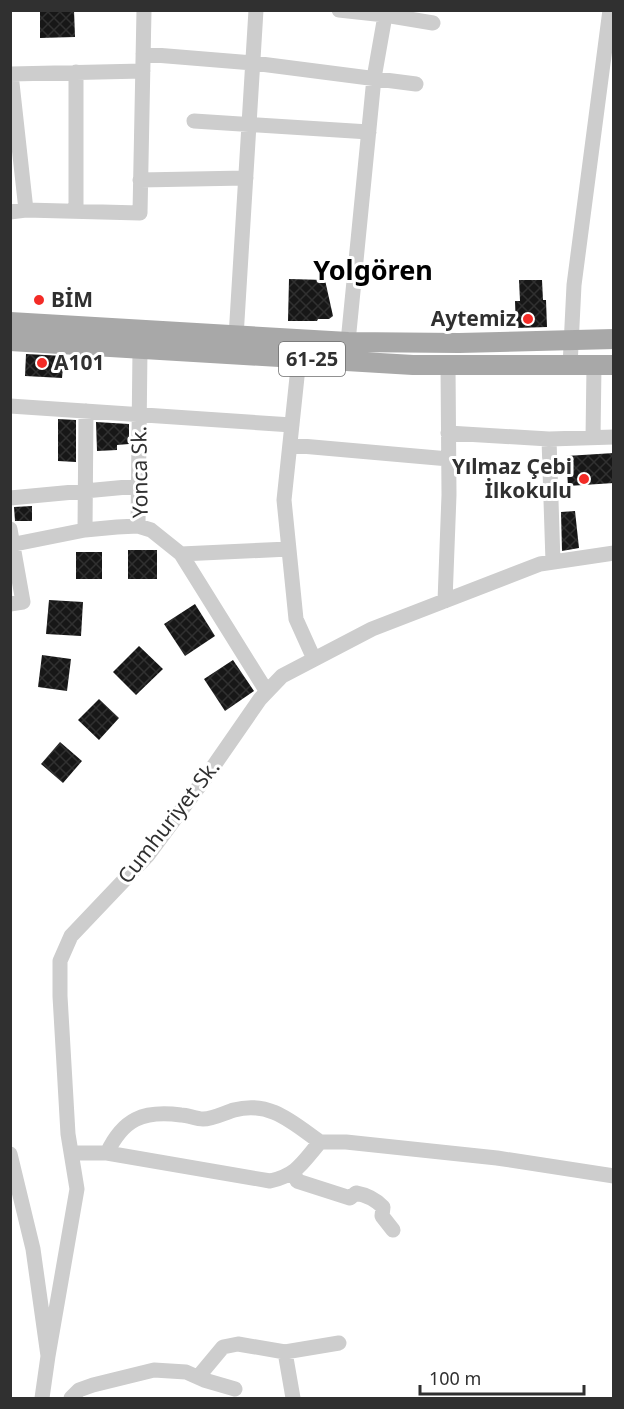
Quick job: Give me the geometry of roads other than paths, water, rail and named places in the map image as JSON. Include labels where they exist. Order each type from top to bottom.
[{"type":"main road","name":"61-25","points":[[10,322],[348,342],[614,339]]},
{"type":"main road","name":"61-25","points":[[10,341],[448,365],[604,366]]},
{"type":"street","points":[[142,70],[11,74],[18,211],[140,213],[144,10]]},
{"type":"street","points":[[236,337],[256,10]]},
{"type":"street","points":[[339,10],[386,13],[433,23]]},
{"type":"street","points":[[570,366],[574,285],[610,10]]},
{"type":"street","points":[[348,342],[374,78],[386,13]]},
{"type":"street","points":[[143,54],[253,63],[416,84]]},
{"type":"street","points":[[76,72],[76,211]]},
{"type":"street","points":[[194,122],[369,132]]},
{"type":"street","points":[[140,180],[246,178]]},
{"type":"street","name":"Yonca Sk.","points":[[140,349],[138,526],[151,530],[181,554],[267,692]]},
{"type":"street","points":[[299,358],[284,500],[296,619],[314,659]]},
{"type":"street","points":[[445,601],[448,365]]},
{"type":"street","points":[[593,438],[604,366]]},
{"type":"street","points":[[10,406],[292,425]]},
{"type":"street","points":[[85,530],[86,411]]},
{"type":"street","points":[[448,433],[549,439],[614,437]]},
{"type":"street","points":[[549,439],[553,562]]},
{"type":"street","points":[[290,445],[448,459]]},
{"type":"street","points":[[10,498],[138,486]]},
{"type":"street","points":[[12,545],[85,530],[138,526]]},
{"type":"street","points":[[10,529],[23,602],[10,604]]},
{"type":"street","points":[[181,554],[289,549]]},
{"type":"street","name":"Cumhuriyet Sk.","points":[[48,1356],[77,1189],[68,1134],[60,961],[70,936],[148,855],[267,692],[282,676],[372,629],[540,564],[614,553]]},
{"type":"street","points":[[107,1153],[114,1137],[122,1128],[142,1116],[163,1113],[202,1119],[254,1106],[272,1111],[320,1142],[346,1142],[485,1157],[614,1176]]},
{"type":"street","points":[[71,1153],[107,1153],[270,1181],[285,1178],[294,1172],[320,1142]]},
{"type":"street","points":[[10,1154],[33,1249],[48,1356],[42,1398]]},
{"type":"street","points":[[294,1172],[297,1181],[350,1198],[356,1193],[365,1194],[383,1207],[382,1216],[393,1230]]},
{"type":"street","points":[[198,1377],[223,1347],[238,1344],[285,1352],[339,1343]]},
{"type":"street","points":[[285,1352],[293,1398]]},
{"type":"street","points":[[71,1398],[79,1390],[93,1385],[121,1380],[154,1370],[186,1372],[235,1389]]},
{"type":"place","name":"BİM","points":[[39,300]]},
{"type":"place","name":"Aytemiz","points":[[528,319]]},
{"type":"place","name":"A101","points":[[42,363]]},
{"type":"place","name":"Yılmaz Çebi İlkokulu","points":[[584,479]]},
{"type":"district","name":"Yolgören","points":[[373,271]]}]
